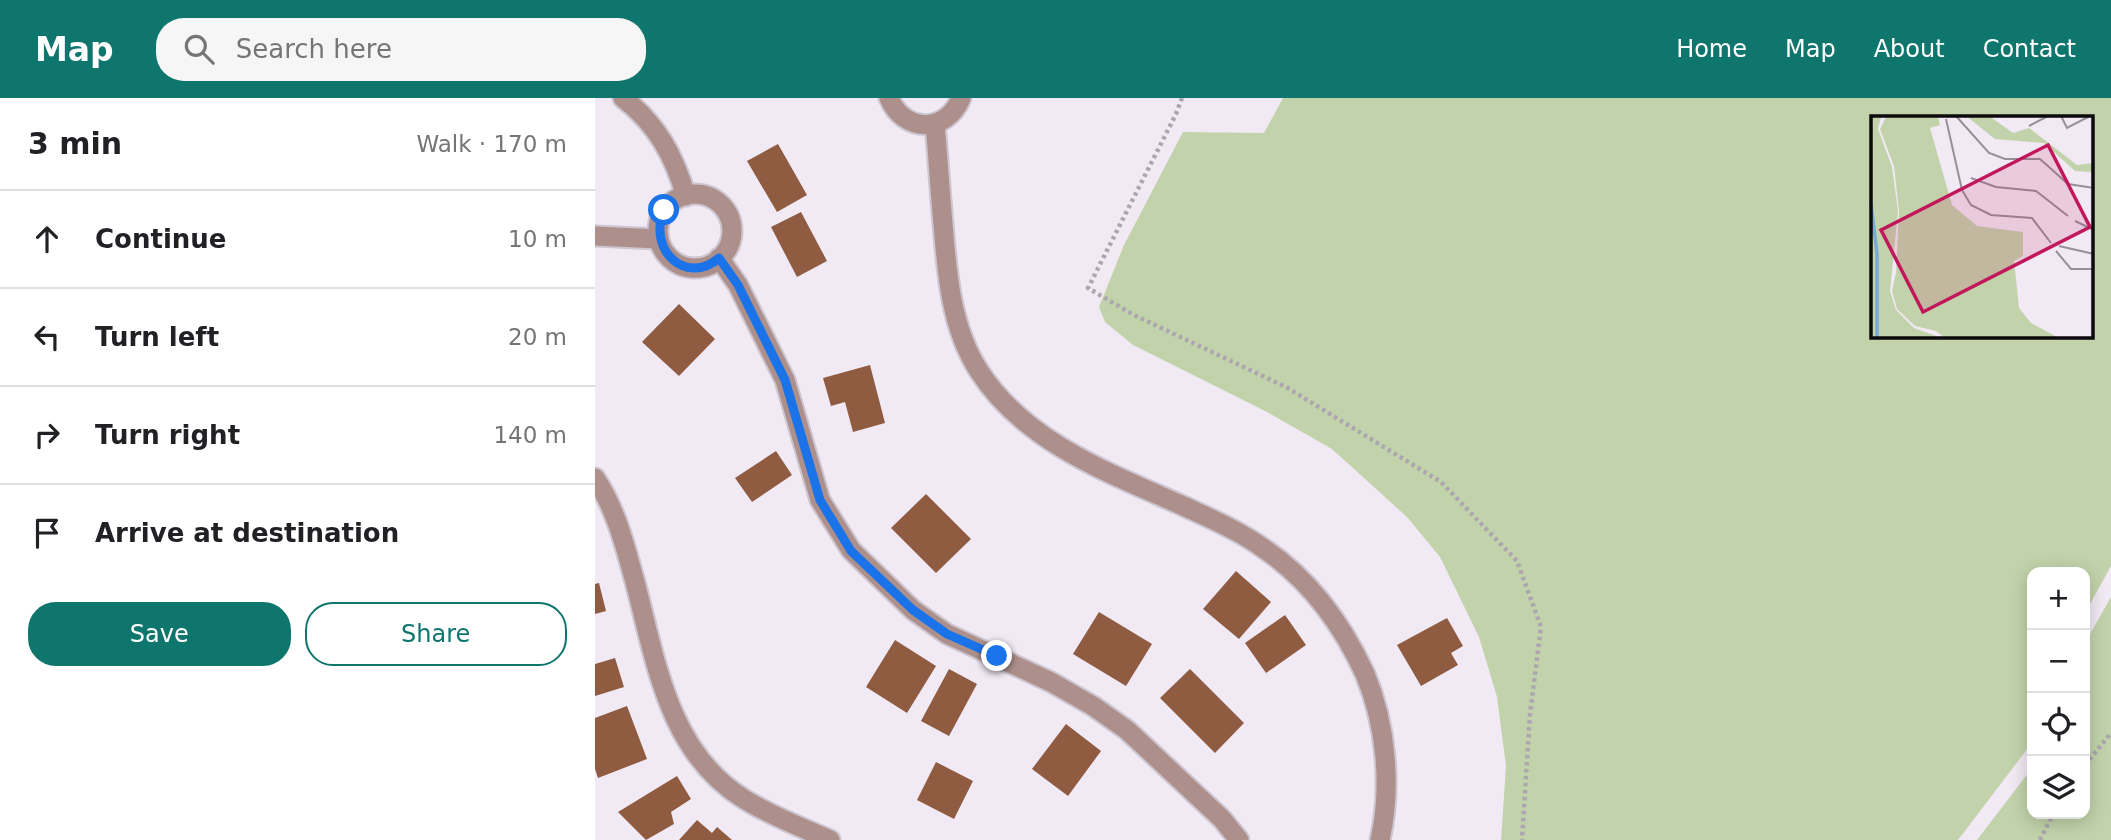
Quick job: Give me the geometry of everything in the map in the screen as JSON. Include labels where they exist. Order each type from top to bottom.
[{"type":"street","points":[[624,98],[648,119],[667,145],[686,196]]},
{"type":"street","points":[[889,98],[895,111],[905,120],[924,125],[935,124],[954,111],[961,98]]},
{"type":"street","points":[[935,124],[948,282],[969,355],[1001,400],[1028,425],[1065,450],[1214,520],[1263,547],[1299,577],[1328,609],[1353,647],[1372,692],[1383,740],[1386,785],[1380,840]]},
{"type":"street","points":[[686,196],[706,196],[718,202],[731,220],[731,241],[726,252],[704,267],[691,268],[679,264],[666,253],[659,239],[664,210],[673,201],[686,196]]},
{"type":"street","points":[[595,236],[659,239]]},
{"type":"street","points":[[719,258],[738,285],[785,380],[820,500],[851,551],[913,610],[947,634],[1051,682],[1118,724],[1222,819],[1239,840]]},
{"type":"street","points":[[595,478],[614,514],[624,541],[664,694],[689,746],[710,771],[742,798],[762,810],[830,840]]},
{"type":"path","points":[[1182,98],[1088,288],[1132,314],[1286,387],[1441,482],[1517,561],[1541,627],[1530,714],[1522,840]]},
{"type":"path","points":[[2090,759],[2111,733]]},
{"type":"path","points":[[2040,840],[2050,819]]},
{"type":"green space","points":[[1283,98],[2111,98],[2111,566],[2090,604],[2090,567],[2027,567],[2027,749],[1958,840],[1501,840],[1506,766],[1497,697],[1479,637],[1440,557],[1407,517],[1332,449],[1267,412],[1133,345],[1105,322],[1099,307],[1124,245],[1183,132],[1264,133]]},
{"type":"green space","points":[[2111,597],[2111,840],[1977,840],[2027,775],[2027,819],[2090,819],[2090,634]]},
{"type":"building","points":[[778,144],[807,195],[777,212],[747,161]]},
{"type":"building","points":[[801,212],[827,261],[797,277],[771,227]]},
{"type":"building","points":[[679,304],[715,339],[679,376],[642,342]]},
{"type":"building","points":[[870,365],[885,423],[853,432],[845,402],[831,406],[823,378]]},
{"type":"building","points":[[776,451],[792,475],[752,502],[735,478]]},
{"type":"building","points":[[926,494],[971,539],[936,573],[891,528]]},
{"type":"building","points":[[1236,571],[1271,602],[1239,639],[1203,609]]},
{"type":"building","points":[[599,583],[606,611],[595,614],[595,584]]},
{"type":"building","points":[[1099,612],[1152,644],[1126,686],[1073,654]]},
{"type":"building","points":[[1285,615],[1306,645],[1266,673],[1245,643]]},
{"type":"building","points":[[1447,618],[1463,646],[1451,653],[1458,665],[1421,686],[1397,645]]},
{"type":"building","points":[[895,640],[936,666],[907,713],[866,687]]},
{"type":"building","points":[[615,658],[624,687],[595,696],[595,664]]},
{"type":"building","points":[[949,669],[977,684],[949,736],[921,721]]},
{"type":"building","points":[[1190,669],[1244,723],[1215,753],[1160,698]]},
{"type":"building","points":[[627,706],[647,759],[598,778],[595,769],[595,718]]},
{"type":"building","points":[[1066,724],[1101,751],[1068,796],[1032,769]]},
{"type":"building","points":[[936,762],[973,781],[954,819],[917,800]]},
{"type":"building","points":[[677,776],[691,799],[671,812],[674,824],[646,840],[618,812]]},
{"type":"building","points":[[697,820],[712,833],[717,827],[732,840],[679,840]]},
{"type":"route","points":[[664,210],[659,234],[666,253],[679,264],[691,268],[704,267],[719,258],[738,285],[785,380],[820,500],[851,551],[913,610],[947,634],[997,656]]}]
